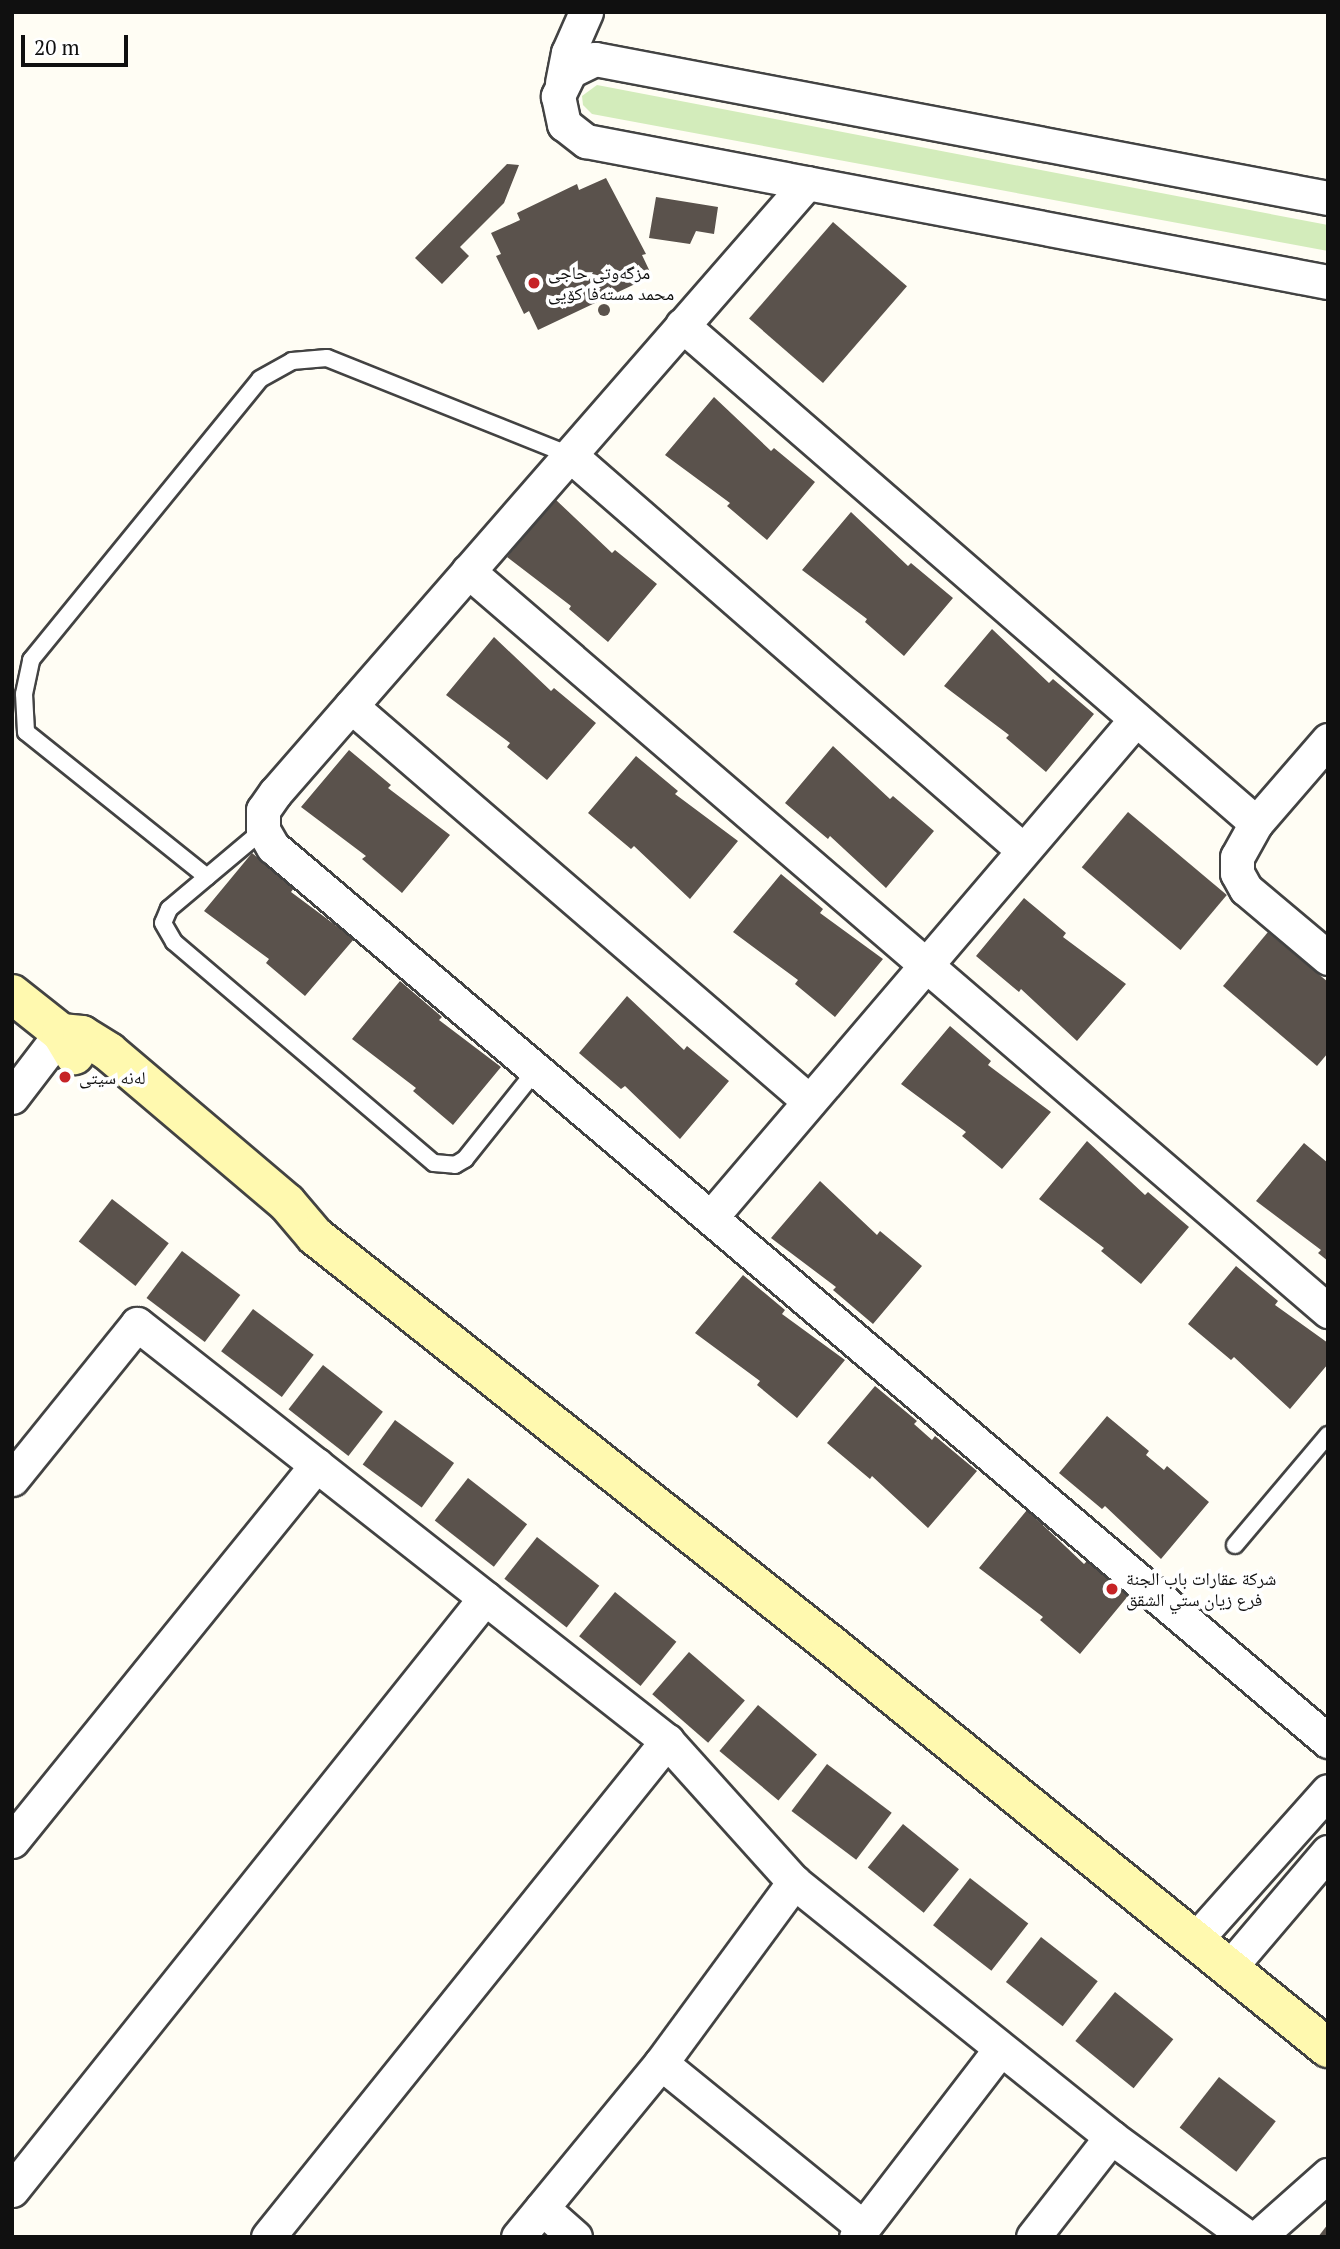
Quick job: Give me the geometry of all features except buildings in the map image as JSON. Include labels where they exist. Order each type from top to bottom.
[{"type":"street","points":[[586,12],[568,53],[558,96],[564,124],[586,141],[1328,282]]},
{"type":"street","points":[[562,83],[570,71],[594,59],[1328,198]]},
{"type":"street","points":[[807,183],[268,801],[263,830],[273,847],[712,1216],[1328,1741]]},
{"type":"street","points":[[682,326],[1256,823]]},
{"type":"street","points":[[570,455],[1023,850]]},
{"type":"street","points":[[468,572],[923,968],[1328,1311]]},
{"type":"street","points":[[351,706],[809,1101]]},
{"type":"street","points":[[712,1216],[1136,719]]},
{"type":"street","points":[[1328,740],[1256,823],[1237,857],[1237,873],[1245,888],[1328,958]]},
{"type":"street","points":[[12,994],[61,1032],[82,1035],[109,1052],[287,1203],[315,1236],[1230,1966],[1328,2048]]},
{"type":"street","points":[[12,1097],[61,1032]]},
{"type":"street","points":[[12,1479],[137,1324],[667,1741],[794,1882],[1111,2137],[1247,2237]]},
{"type":"street","points":[[12,1841],[317,1465]]},
{"type":"street","points":[[12,2190],[485,1598]]},
{"type":"street","points":[[268,2237],[667,1741]]},
{"type":"street","points":[[1196,1939],[1328,1791]]},
{"type":"street","points":[[1230,1966],[1328,1852]]},
{"type":"street","points":[[518,2237],[662,2063],[794,1882]]},
{"type":"street","points":[[662,2063],[859,2232],[1000,2049]]},
{"type":"street","points":[[1033,2237],[1111,2137]]},
{"type":"street","points":[[1258,2237],[1328,2175]]},
{"type":"street","points":[[542,2208],[575,2237]]},
{"type":"lane","points":[[206,877],[26,732],[23,694],[31,660],[260,379],[292,361],[327,358],[570,455]]},
{"type":"lane","points":[[263,830],[165,915],[169,937],[434,1163],[455,1165],[465,1159],[536,1070]]},
{"type":"lane","points":[[1234,1545],[1328,1435]]},
{"type":"green space","points":[[597,85],[1328,225],[1328,251],[592,114],[583,105],[582,96]]},
{"type":"place","name":"مزگەوتی حاجی محمد مستەفا کۆیی","points":[[534,283]]},
{"type":"place","name":"لەنە سیتی","points":[[65,1077]]},
{"type":"place","name":"شرکة عقارات باب الجنة فرع زیان ستي الشقق","points":[[1112,1589]]}]
